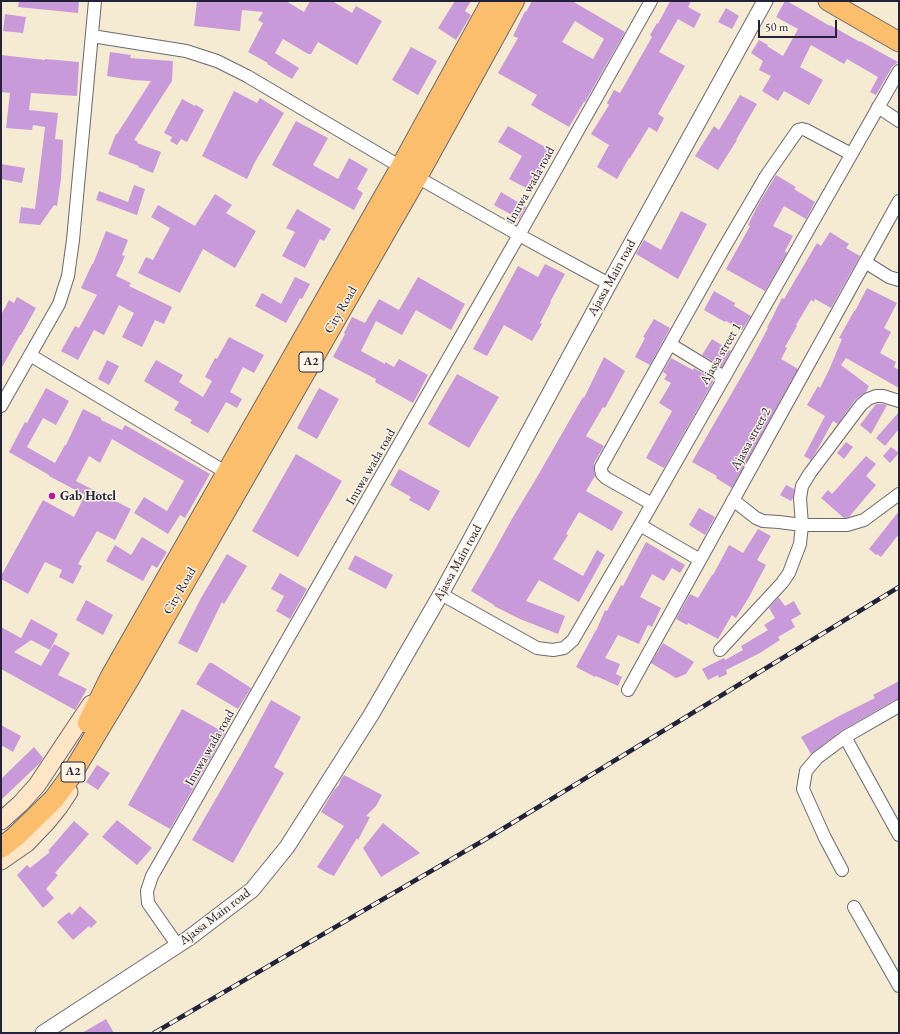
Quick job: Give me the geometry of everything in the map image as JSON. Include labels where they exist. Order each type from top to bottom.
[{"type":"highway","name":"City Road","points":[[32,815],[54,799],[66,782],[98,717],[409,172],[492,1]]},
{"type":"highway","name":"City Road","points":[[120,679],[227,473],[514,1]]},
{"type":"highway","name":"A2","points":[[1,835],[32,815]]},
{"type":"highway","name":"A2","points":[[1,848],[15,837],[32,815]]},
{"type":"main road","points":[[828,1],[899,42]]},
{"type":"main road","points":[[854,1],[899,27]]},
{"type":"main road","name":"City Road","points":[[1,821],[21,803],[37,785],[90,704],[120,679]]},
{"type":"main road","name":"City Road","points":[[1,861],[27,843],[47,822],[95,754],[108,731],[120,679]]},
{"type":"street","points":[[1,406],[59,304],[68,276],[95,1]]},
{"type":"street","name":"Inuwa wada road","points":[[178,946],[148,903],[147,891],[152,876],[519,235],[651,1]]},
{"type":"street","name":"Ajassa Main road","points":[[43,1033],[178,946],[252,890],[287,847],[371,715],[441,594],[609,284],[765,1]]},
{"type":"street","points":[[92,36],[186,51],[217,61],[247,76],[519,235],[609,284]]},
{"type":"street","name":"Ajassa street 1","points":[[441,594],[537,648],[553,650],[564,648],[573,640],[899,70]]},
{"type":"street","points":[[878,107],[899,121]]},
{"type":"street","points":[[652,504],[606,478],[602,474],[601,470],[721,253],[766,176],[798,130],[806,130],[851,154]]},
{"type":"street","name":"Ajassa street 2","points":[[628,690],[899,201]]},
{"type":"street","points":[[865,262],[889,277],[899,280]]},
{"type":"street","points":[[670,344],[724,377]]},
{"type":"street","points":[[30,355],[227,473]]},
{"type":"street","points":[[720,650],[782,583],[789,573],[800,544],[802,525],[800,498],[802,486],[810,473],[861,405],[868,399],[876,396],[883,396],[899,401]]},
{"type":"street","points":[[733,500],[756,518],[763,521],[802,525],[847,525],[864,520],[899,494]]},
{"type":"street","points":[[640,525],[700,560]]},
{"type":"street","points":[[842,870],[825,838],[803,789],[806,771],[817,758],[845,737],[899,706]]},
{"type":"street","points":[[845,737],[899,835]]},
{"type":"street","points":[[854,907],[899,986]]},
{"type":"building","points":[[19,1],[79,1],[78,13],[18,7]]},
{"type":"building","points":[[197,1],[286,1],[304,12],[310,1],[332,1],[352,13],[356,6],[382,21],[357,65],[318,42],[311,54],[308,54],[283,39],[275,53],[299,68],[292,79],[248,52],[263,23],[258,20],[263,12],[242,10],[240,31],[194,26]]},
{"type":"building","points":[[455,1],[471,1],[465,11],[471,15],[456,40],[438,28]]},
{"type":"building","points":[[532,1],[572,1],[625,32],[569,127],[531,105],[537,95],[498,73],[518,38],[513,36],[525,11],[526,12]],"holes":[[[575,21],[604,39],[593,59],[562,42]]]},
{"type":"building","points":[[670,1],[691,1],[688,7],[701,14],[694,28],[678,19],[659,52],[685,66],[658,114],[664,118],[657,132],[649,127],[617,179],[597,167],[609,145],[591,134],[609,105],[607,103],[614,90],[620,93],[652,37],[650,35],[657,23],[658,24]]},
{"type":"building","points":[[785,1],[898,62],[892,67],[876,95],[870,92],[878,77],[847,59],[844,64],[811,45],[800,67],[823,80],[809,105],[784,91],[778,101],[762,91],[771,76],[759,70],[763,61],[751,53],[759,40],[783,56],[798,29],[776,17]]},
{"type":"building","points":[[726,8],[739,16],[732,29],[718,22]]},
{"type":"building","points":[[5,14],[26,17],[23,33],[3,31]]},
{"type":"building","points":[[411,47],[437,61],[418,95],[392,80]]},
{"type":"building","points":[[110,52],[131,55],[130,58],[173,61],[172,81],[134,140],[138,142],[137,143],[161,152],[153,173],[108,154],[116,134],[151,81],[107,76]]},
{"type":"building","points":[[1,55],[79,62],[77,96],[31,93],[29,110],[58,113],[55,139],[63,140],[61,179],[57,206],[54,205],[40,225],[19,223],[21,207],[35,209],[45,127],[33,125],[32,130],[6,128],[10,93],[1,92]]},
{"type":"building","points":[[234,91],[257,103],[260,98],[284,113],[255,162],[247,179],[202,156]]},
{"type":"building","points":[[740,95],[757,104],[718,170],[695,156],[714,126],[719,130]]},
{"type":"building","points":[[182,99],[204,110],[187,142],[181,139],[177,145],[170,141],[172,137],[164,133]]},
{"type":"building","points":[[296,121],[328,138],[313,165],[338,179],[349,158],[368,169],[357,189],[363,193],[354,210],[272,165]]},
{"type":"building","points":[[508,126],[554,152],[545,168],[542,167],[530,190],[509,179],[522,156],[498,142]]},
{"type":"building","points":[[1,164],[25,168],[22,183],[1,179]]},
{"type":"building","points":[[776,175],[796,187],[794,189],[815,202],[806,219],[784,206],[773,226],[793,236],[785,251],[787,253],[765,291],[726,269],[750,226],[748,225],[758,205]]},
{"type":"building","points":[[134,185],[145,189],[137,215],[96,200],[99,191],[128,202]]},
{"type":"building","points":[[501,192],[526,207],[519,219],[494,205]]},
{"type":"building","points":[[215,194],[232,205],[226,213],[256,231],[235,268],[203,249],[180,293],[138,273],[146,257],[153,260],[170,228],[151,217],[158,205],[195,226]]},
{"type":"building","points":[[297,209],[331,229],[324,241],[320,239],[305,268],[282,256],[295,232],[286,228]]},
{"type":"building","points":[[681,211],[707,224],[678,279],[636,254],[644,240],[661,250]]},
{"type":"building","points":[[106,231],[128,240],[122,255],[125,256],[116,276],[131,283],[129,286],[172,307],[164,324],[155,320],[142,347],[122,337],[134,313],[119,305],[104,335],[94,330],[78,360],[61,351],[75,326],[79,328],[97,295],[81,288],[93,264]]},
{"type":"building","points":[[830,232],[849,244],[846,248],[860,256],[831,308],[815,299],[814,302],[811,300],[796,325],[797,326],[785,347],[787,348],[781,359],[798,369],[732,488],[716,478],[717,476],[692,462],[752,358],[782,298],[784,299],[817,243],[821,246]]},
{"type":"building","points":[[545,264],[565,274],[540,323],[542,324],[532,341],[504,325],[487,356],[473,349],[518,266],[538,277]]},
{"type":"building","points":[[295,277],[310,284],[286,323],[255,306],[262,293],[281,304]]},
{"type":"building","points":[[418,277],[465,304],[451,330],[416,310],[402,335],[376,321],[361,351],[385,364],[385,362],[394,367],[399,359],[428,375],[413,403],[375,382],[376,379],[333,357],[352,317],[365,323],[379,299],[399,310]]},
{"type":"building","points":[[867,288],[897,303],[884,328],[891,332],[880,353],[896,362],[894,367],[899,370],[899,388],[846,358],[841,365],[869,386],[866,392],[855,400],[838,424],[833,421],[811,460],[804,456],[825,416],[807,405],[818,386],[820,388],[842,339],[839,338]]},
{"type":"building","points":[[714,291],[735,303],[734,306],[751,316],[742,330],[704,310]]},
{"type":"building","points":[[17,297],[36,308],[1,369],[1,315],[9,300],[14,303]]},
{"type":"building","points":[[654,319],[670,328],[650,365],[635,357],[645,338],[643,337]]},
{"type":"building","points":[[229,337],[264,355],[254,373],[243,367],[230,392],[242,399],[237,408],[226,402],[208,433],[190,423],[192,420],[174,410],[179,402],[144,381],[156,360],[183,375],[179,382],[203,397],[212,381],[205,377],[215,358],[217,359]]},
{"type":"building","points":[[712,339],[731,351],[722,367],[702,355]]},
{"type":"building","points":[[604,357],[625,371],[605,408],[603,407],[586,436],[604,446],[594,463],[595,476],[586,491],[623,512],[612,531],[579,512],[566,534],[568,535],[553,559],[583,576],[597,550],[605,555],[579,602],[539,580],[526,601],[565,616],[558,634],[520,619],[494,606],[471,591],[583,397],[584,398]]},
{"type":"building","points":[[671,358],[693,370],[694,368],[714,380],[664,468],[646,458],[672,411],[659,403],[671,383],[664,379],[667,375],[663,372]]},
{"type":"building","points":[[107,360],[119,366],[109,385],[98,379]]},
{"type":"building","points":[[457,374],[499,397],[469,448],[428,424]]},
{"type":"building","points":[[46,388],[69,401],[56,425],[43,418],[27,447],[55,463],[66,445],[83,409],[122,430],[125,425],[210,474],[185,518],[180,515],[168,534],[134,513],[144,497],[167,511],[184,481],[112,439],[100,463],[89,456],[76,481],[131,509],[115,540],[97,531],[78,564],[82,566],[73,584],[59,577],[62,570],[45,562],[28,594],[1,579],[1,576],[43,500],[74,517],[85,495],[9,452]]},
{"type":"building","points":[[319,388],[339,399],[317,439],[297,428]]},
{"type":"building","points":[[876,404],[887,405],[871,434],[860,425]]},
{"type":"building","points":[[899,412],[899,429],[885,446],[876,438]]},
{"type":"building","points":[[846,442],[853,447],[844,459],[837,453]]},
{"type":"building","points":[[891,447],[899,453],[890,463],[883,456]]},
{"type":"building","points":[[296,454],[342,481],[298,557],[252,531]]},
{"type":"building","points":[[866,456],[876,464],[866,476],[876,485],[849,517],[844,518],[821,498],[828,490],[832,494]]},
{"type":"building","points":[[399,469],[440,491],[429,511],[409,500],[411,497],[390,485]]},
{"type":"building","points":[[786,485],[794,489],[793,498],[791,501],[780,495]]},
{"type":"building","points":[[699,508],[715,517],[705,535],[689,525]]},
{"type":"building","points":[[899,511],[899,534],[881,557],[877,554],[876,555],[869,549]]},
{"type":"building","points":[[758,529],[771,536],[757,560],[766,565],[736,618],[732,615],[718,639],[688,623],[687,625],[676,619],[690,594],[698,598],[713,575],[729,545],[743,553]]},
{"type":"building","points":[[142,537],[167,552],[157,568],[152,565],[143,581],[106,561],[115,545],[131,555]]},
{"type":"building","points":[[646,542],[685,565],[680,573],[672,568],[664,581],[652,574],[640,597],[661,608],[652,627],[648,625],[639,644],[618,635],[605,658],[620,664],[616,674],[622,677],[618,686],[596,676],[595,677],[576,667],[596,631],[605,610],[607,611],[621,585],[623,586]]},
{"type":"building","points":[[227,554],[247,566],[224,604],[222,602],[197,653],[178,643],[201,598]]},
{"type":"building","points":[[355,555],[393,575],[386,589],[348,569]]},
{"type":"building","points":[[280,573],[307,589],[290,619],[276,611],[284,596],[271,589]]},
{"type":"building","points":[[778,598],[785,606],[794,601],[801,614],[791,620],[795,627],[778,637],[780,640],[760,653],[726,670],[727,674],[719,678],[718,675],[708,680],[702,669],[724,658],[725,660],[743,650],[741,646],[768,630],[764,625],[775,618],[769,608]]},
{"type":"building","points":[[86,600],[113,615],[103,635],[76,620]]},
{"type":"building","points":[[31,619],[58,634],[50,650],[31,640],[14,652],[41,666],[54,644],[70,653],[58,675],[87,689],[75,710],[1,669],[1,627],[21,638]]},
{"type":"building","points":[[663,643],[694,662],[686,674],[676,678],[651,663]]},
{"type":"building","points":[[209,663],[212,663],[251,688],[238,709],[196,684]]},
{"type":"building","points":[[899,681],[899,699],[841,731],[811,754],[801,737],[875,698],[873,695]]},
{"type":"building","points":[[271,700],[301,717],[274,767],[284,773],[233,863],[192,840]]},
{"type":"building","points":[[182,709],[225,733],[170,829],[128,805]]},
{"type":"building","points":[[1,725],[21,736],[13,752],[1,745]]},
{"type":"building","points":[[34,747],[43,758],[40,763],[1,800],[1,779]]},
{"type":"building","points":[[97,765],[110,773],[98,790],[86,782]]},
{"type":"building","points":[[344,775],[382,795],[376,806],[366,816],[370,817],[358,840],[357,838],[334,876],[317,867],[344,826],[321,812]]},
{"type":"building","points":[[117,820],[152,848],[137,865],[102,837]]},
{"type":"building","points":[[74,821],[89,834],[55,873],[58,875],[46,889],[54,898],[43,908],[17,875],[27,865],[30,868],[50,852],[48,851]]},
{"type":"building","points":[[383,823],[420,853],[381,877],[363,848]]},
{"type":"building","points":[[80,906],[97,922],[91,928],[89,926],[73,940],[57,922],[69,912],[72,915]]},
{"type":"building","points":[[106,1019],[114,1033],[82,1033]]},
{"type":"railway","points":[[154,1033],[486,839],[899,587]]},
{"type":"place","name":"Gab Hotel","points":[[52,496]]}]
